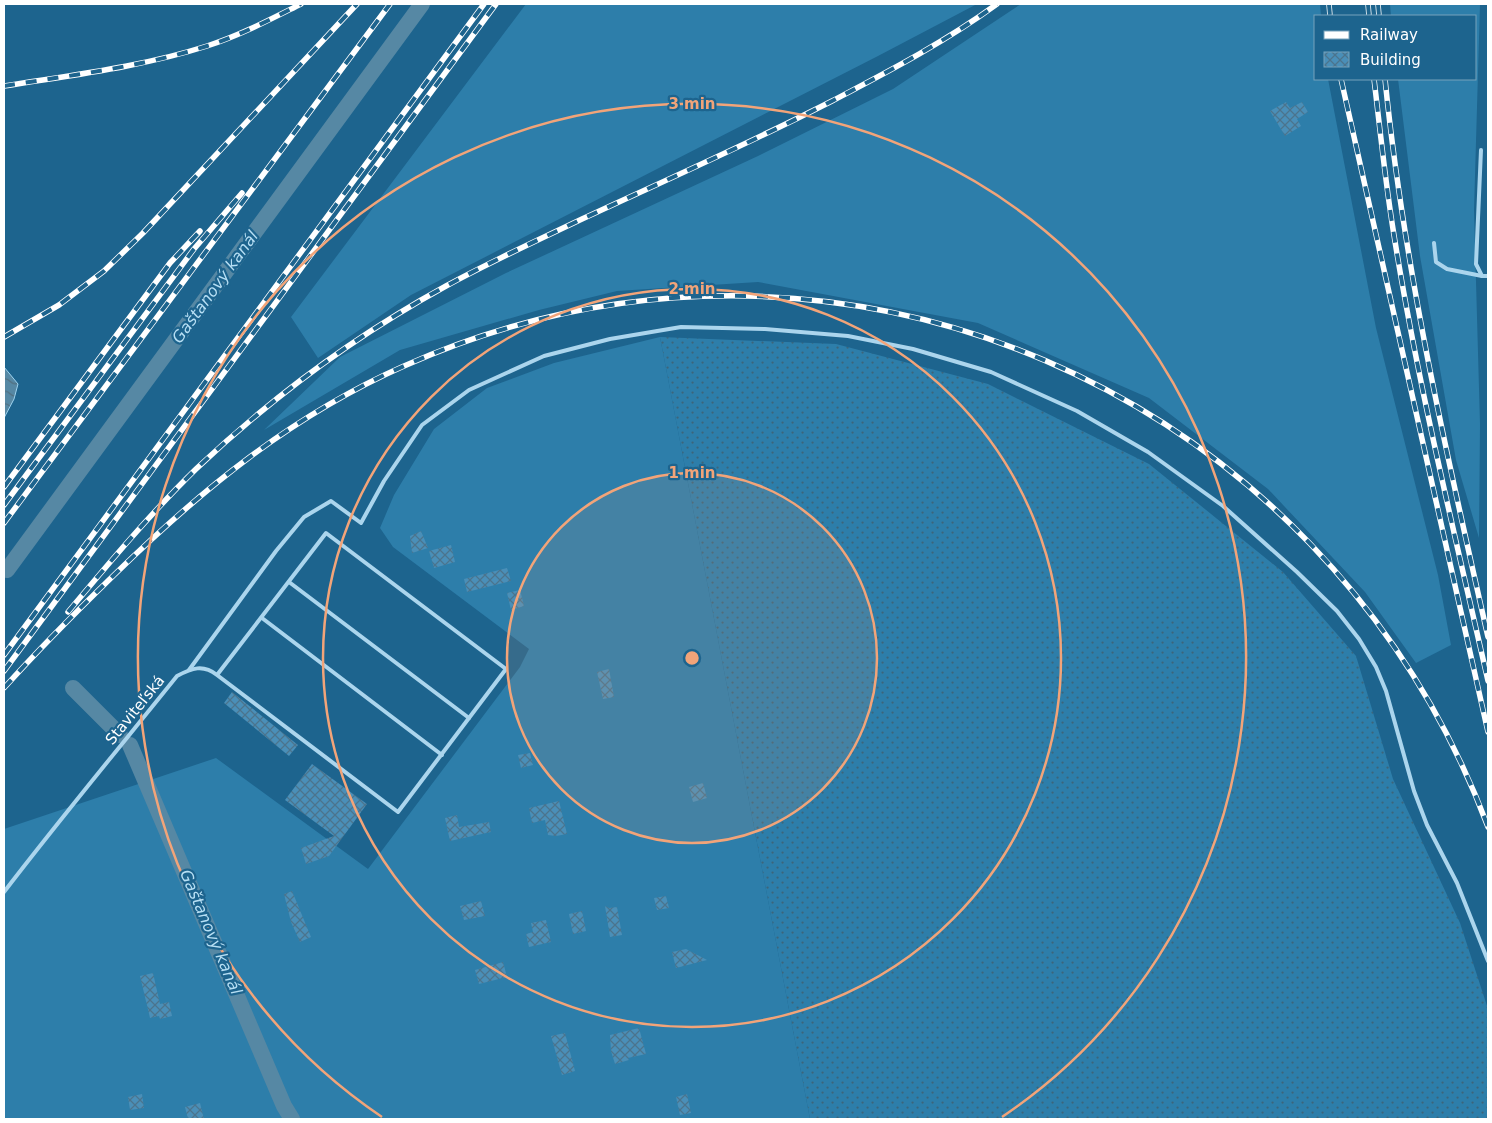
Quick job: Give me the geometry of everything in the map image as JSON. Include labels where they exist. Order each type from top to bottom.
[{"type":"lane","points":[[1481,150],[1476,264],[1482,276]]},
{"type":"lane","points":[[1434,243],[1436,262],[1442,266],[1447,269],[1488,276]]},
{"type":"lane","name":"Staviteľská","points":[[4,892],[70,807],[177,676],[189,670],[276,551],[304,517],[330,501],[360,523],[384,481],[422,424],[468,390],[544,356],[610,338],[681,327],[765,329],[848,336],[913,349],[990,372],[1077,411],[1148,452],[1223,506],[1297,572],[1337,611],[1359,639],[1376,667],[1383,683],[1414,791],[1427,825],[1457,884],[1488,961]]},
{"type":"lane","points":[[189,670],[210,670],[398,812],[506,669],[326,533],[217,675]]},
{"type":"lane","points":[[288,582],[469,718]]},
{"type":"lane","points":[[262,618],[442,755]]},
{"type":"shaded area","points":[[526,4],[977,4],[411,295],[318,358],[291,317]]},
{"type":"shaded area","points":[[1021,4],[1320,4],[1321,15],[1314,15],[1314,80],[1328,80],[1376,328],[1438,575],[1451,645],[1416,663],[1365,592],[1268,489],[1149,398],[978,323],[758,282],[617,291],[539,310],[400,350],[264,430],[340,357],[506,273],[758,156],[893,89]]},
{"type":"shaded area","points":[[1390,4],[1480,4],[1474,210],[1480,424],[1479,538],[1456,460],[1420,256],[1398,80],[1477,80],[1477,15],[1391,15]]},
{"type":"shaded area","points":[[660,337],[836,344],[988,384],[1149,464],[1283,572],[1356,656],[1393,779],[1460,923],[1488,1009],[1488,1119],[810,1119]]},
{"type":"shaded area","points":[[660,337],[810,1119],[4,1119],[4,829],[216,758],[368,869],[520,667],[529,649],[393,547],[380,528],[394,495],[434,429],[487,388],[554,363]]},
{"type":"water","points":[[4,367],[18,384],[14,399],[4,418]]},
{"type":"building","points":[[1286,102],[1290,108],[1302,102],[1308,112],[1297,119],[1301,126],[1285,136],[1270,111]]},
{"type":"building","points":[[421,531],[428,548],[412,553],[410,536]]},
{"type":"building","points":[[451,545],[455,562],[434,568],[429,551]]},
{"type":"building","points":[[507,568],[511,581],[467,592],[464,579]]},
{"type":"building","points":[[520,590],[524,606],[511,610],[507,593]]},
{"type":"building","points":[[609,669],[614,697],[603,699],[597,672]]},
{"type":"building","points":[[232,692],[298,745],[289,756],[224,703]]},
{"type":"building","points":[[530,753],[533,765],[521,768],[518,755]]},
{"type":"building","points":[[312,764],[367,804],[329,856],[306,864],[301,848],[334,836],[285,800]]},
{"type":"building","points":[[703,783],[707,798],[693,802],[689,787]]},
{"type":"building","points":[[559,801],[567,834],[548,835],[545,820],[532,823],[529,808]]},
{"type":"building","points":[[457,815],[459,827],[489,822],[491,832],[450,841],[445,818]]},
{"type":"building","points":[[292,891],[311,937],[300,942],[291,922],[284,894]]},
{"type":"building","points":[[666,896],[669,908],[657,910],[654,898]]},
{"type":"building","points":[[481,901],[485,916],[464,920],[460,906]]},
{"type":"building","points":[[605,906],[609,908],[617,907],[622,935],[610,937]]},
{"type":"building","points":[[582,911],[586,931],[573,934],[569,914]]},
{"type":"building","points":[[546,920],[551,942],[529,947],[526,934],[533,932],[531,923]]},
{"type":"building","points":[[686,949],[707,960],[676,968],[672,952]]},
{"type":"building","points":[[503,962],[507,977],[479,984],[475,970]]},
{"type":"building","points":[[153,973],[160,1004],[169,1002],[172,1016],[160,1019],[159,1016],[150,1018],[140,976]]},
{"type":"building","points":[[639,1028],[646,1054],[628,1058],[629,1060],[615,1064],[611,1051],[610,1035]]},
{"type":"building","points":[[565,1033],[575,1071],[562,1075],[551,1036]]},
{"type":"building","points":[[142,1094],[144,1108],[130,1110],[128,1097]]},
{"type":"building","points":[[687,1094],[691,1113],[680,1115],[676,1097]]},
{"type":"building","points":[[200,1103],[204,1119],[188,1119],[185,1107]]},
{"type":"waterway","name":"Gaštanový kanál","points":[[7,570],[422,4]]},
{"type":"waterway","name":"Gaštanový kanál","points":[[73,688],[120,735]]},
{"type":"waterway","name":"Gaštanový kanál","points":[[130,745],[284,1106],[292,1119]]},
{"type":"railway","points":[[4,86],[157,60],[231,37],[301,4]]},
{"type":"railway","points":[[4,337],[59,305],[104,271],[143,233],[357,4]]},
{"type":"railway","points":[[4,523],[390,4]]},
{"type":"railway","points":[[4,655],[484,4]]},
{"type":"railway","points":[[4,671],[496,4]]},
{"type":"railway","points":[[68,612],[146,521],[196,469],[284,393],[379,326],[412,305],[496,260],[739,147],[832,101],[937,43],[997,4]]},
{"type":"railway","points":[[1329,4],[1330,15]]},
{"type":"railway","points":[[1368,4],[1369,15]]},
{"type":"railway","points":[[1378,4],[1379,15]]},
{"type":"railway","points":[[1341,80],[1488,732]]},
{"type":"railway","points":[[1374,80],[1390,210],[1413,343],[1488,681]]},
{"type":"railway","points":[[1385,80],[1393,150],[1415,290],[1442,429],[1488,637]]},
{"type":"railway","points":[[4,505],[194,249],[242,193]]},
{"type":"railway","points":[[4,487],[170,263],[200,231]]},
{"type":"railway","points":[[4,688],[58,631],[146,544],[214,485],[285,432],[363,386],[404,366],[567,313],[731,296],[892,312],[1045,361],[1186,438],[1310,543],[1412,674],[1488,827]]}]
